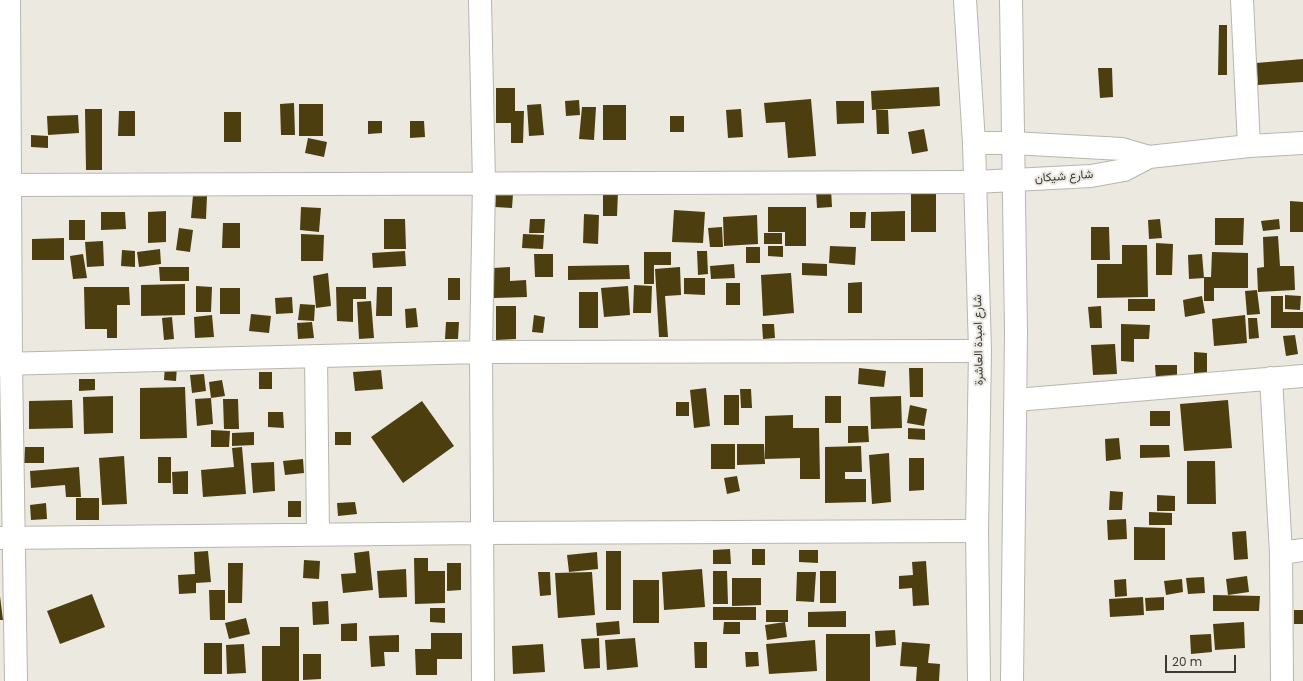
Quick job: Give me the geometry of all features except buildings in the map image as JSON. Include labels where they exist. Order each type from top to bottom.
[{"type":"street","points":[[9,0],[5,185],[7,538],[16,681]]},
{"type":"street","points":[[480,0],[484,183],[481,352],[483,681]]},
{"type":"street","name":"شارع امبدة العاشرة","points":[[965,0],[974,143],[980,351],[977,530],[978,681]]},
{"type":"street","points":[[1011,0],[1015,180],[1016,400],[1012,681]]},
{"type":"street","points":[[1242,0],[1249,146]]},
{"type":"street","name":"شارع شيكان","points":[[974,143],[1013,143],[1122,149],[1149,156],[1249,146],[1303,143]]},
{"type":"street","name":"شارع شيكان","points":[[5,185],[975,182],[1091,176],[1124,170],[1149,156]]},
{"type":"street","points":[[6,364],[481,352],[980,351]]},
{"type":"street","points":[[316,356],[318,534]]},
{"type":"street","points":[[1016,400],[1303,376]]},
{"type":"street","points":[[1271,378],[1281,553],[1282,681]]},
{"type":"street","points":[[7,538],[318,534],[977,530]]},
{"type":"street","points":[[1281,553],[1303,550]]}]
